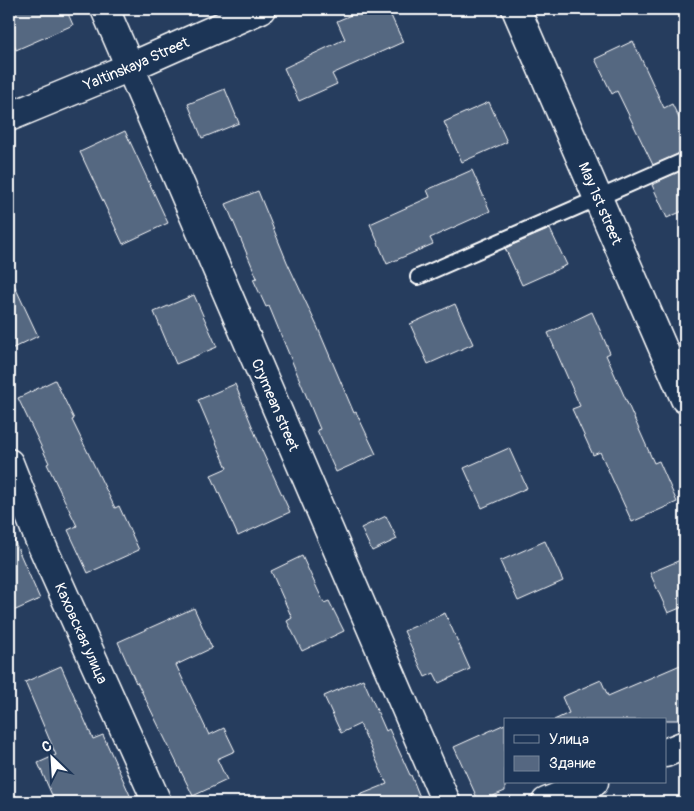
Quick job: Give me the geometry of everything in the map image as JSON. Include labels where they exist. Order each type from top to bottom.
[{"type":"street","name":"Crymean street","points":[[106,9],[446,802]]},
{"type":"street","name":"Yaltinskaya Street","points":[[9,116],[130,67],[261,9]]},
{"type":"street","name":"May 1st street","points":[[516,9],[685,399]]},
{"type":"street","name":"Каховская улица","points":[[9,463],[39,539],[158,802]]},
{"type":"street","points":[[666,753],[685,745]]},
{"type":"street","points":[[546,802],[589,784]]},
{"type":"lane","points":[[418,277],[685,160]]},
{"type":"building","points":[[9,9],[66,9],[73,25],[16,50],[9,33]]},
{"type":"building","points":[[365,9],[388,9],[403,42],[332,74],[337,84],[299,101],[284,68],[345,39],[337,21]]},
{"type":"building","points":[[633,41],[664,108],[672,104],[685,130],[685,151],[653,165],[617,91],[612,94],[595,59]]},
{"type":"building","points":[[225,89],[239,123],[202,138],[188,104]]},
{"type":"building","points":[[489,102],[507,142],[462,162],[444,122]]},
{"type":"building","points":[[125,131],[168,223],[123,244],[80,152]]},
{"type":"building","points":[[685,169],[685,210],[667,218],[652,185]]},
{"type":"building","points":[[472,170],[490,211],[430,238],[433,244],[387,264],[370,224],[430,197],[427,190]]},
{"type":"building","points":[[258,191],[287,262],[354,413],[356,412],[376,454],[336,472],[317,430],[320,429],[269,306],[266,307],[253,279],[257,278],[226,204]]},
{"type":"building","points":[[550,229],[567,265],[522,285],[505,248]]},
{"type":"building","points":[[9,274],[38,336],[9,350]]},
{"type":"building","points":[[194,295],[217,347],[176,364],[154,312]]},
{"type":"building","points":[[455,304],[473,344],[428,364],[410,324]]},
{"type":"building","points":[[592,312],[610,353],[606,355],[654,463],[659,461],[677,502],[632,522],[600,452],[593,455],[572,409],[580,406],[548,333]]},
{"type":"building","points":[[55,380],[74,419],[72,420],[115,508],[119,506],[139,550],[88,573],[68,530],[77,526],[18,398]]},
{"type":"building","points":[[235,384],[263,453],[290,512],[238,536],[211,475],[227,468],[198,400]]},
{"type":"building","points":[[509,448],[527,488],[482,508],[464,468]]},
{"type":"building","points":[[386,516],[397,539],[372,551],[361,528]]},
{"type":"building","points":[[9,529],[40,599],[9,613]]},
{"type":"building","points":[[545,541],[563,581],[518,601],[500,561]]},
{"type":"building","points":[[302,556],[324,603],[329,601],[344,631],[302,651],[287,621],[292,618],[271,571]]},
{"type":"building","points":[[685,558],[685,606],[668,613],[650,573]]},
{"type":"building","points":[[194,608],[212,648],[176,665],[209,735],[224,728],[235,751],[217,759],[227,780],[193,796],[136,683],[118,642]]},
{"type":"building","points":[[445,613],[470,669],[439,683],[434,673],[425,677],[404,631]]},
{"type":"building","points":[[685,663],[685,720],[666,720],[666,718],[558,718],[569,713],[562,697],[601,680],[608,696]]},
{"type":"building","points":[[61,666],[93,739],[103,735],[133,802],[55,802],[38,763],[56,755],[25,682]]},
{"type":"building","points":[[363,679],[386,731],[389,729],[422,802],[345,802],[387,784],[360,724],[341,733],[324,696]]},
{"type":"building","points":[[504,724],[505,791],[479,802],[454,747]]}]
